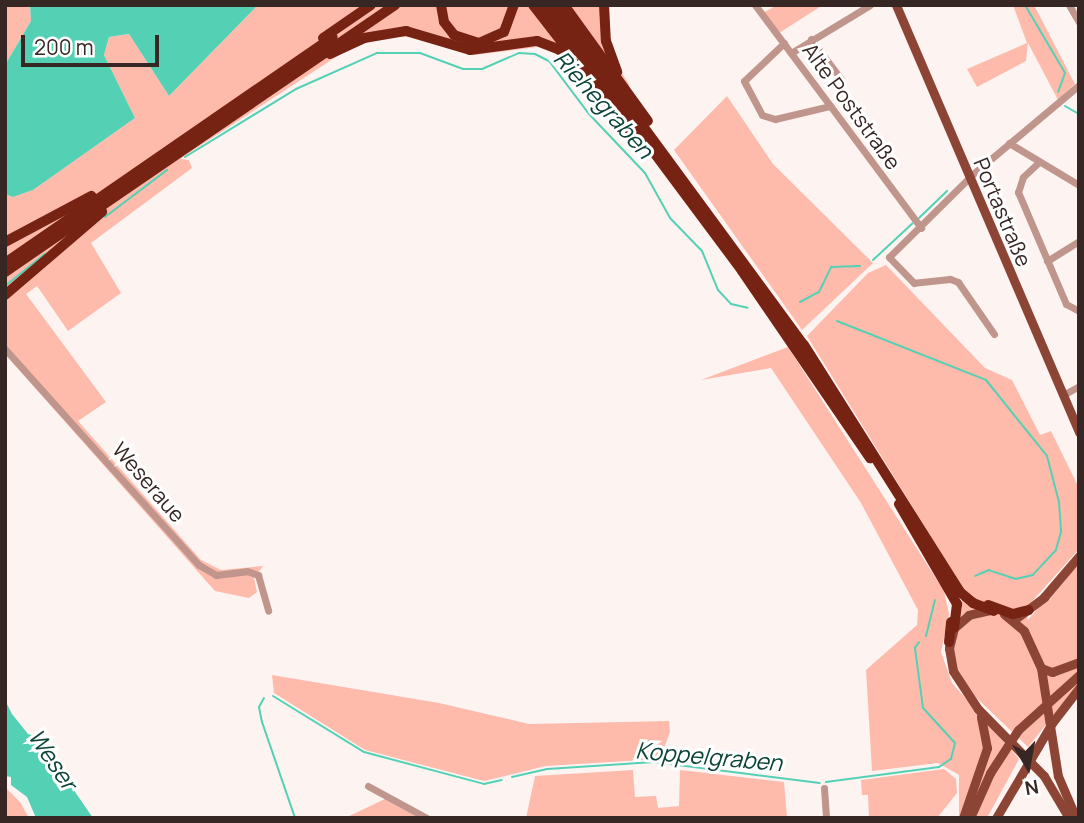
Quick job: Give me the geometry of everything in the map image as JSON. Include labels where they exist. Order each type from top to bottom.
[{"type":"highway","points":[[183,145],[368,5]]},
{"type":"highway","points":[[270,78],[382,5]]},
{"type":"highway","points":[[249,103],[395,5]]},
{"type":"highway","points":[[5,263],[183,145],[405,5]]},
{"type":"highway","points":[[441,5],[444,22],[454,35],[479,43],[504,32],[514,5]]},
{"type":"highway","points":[[533,5],[627,130],[664,167]]},
{"type":"highway","points":[[544,5],[810,368],[948,588],[958,608],[954,628]]},
{"type":"highway","points":[[554,5],[704,208],[858,425],[966,598],[994,611]]},
{"type":"highway","points":[[564,5],[682,168],[704,208]]},
{"type":"highway","points":[[604,5],[606,41],[628,93]]},
{"type":"highway","points":[[327,55],[364,37],[406,31],[470,50],[537,41],[559,50],[584,73]]},
{"type":"highway","points":[[5,243],[125,184]]},
{"type":"highway","points":[[5,272],[125,184]]},
{"type":"highway","points":[[5,295],[125,184]]},
{"type":"highway","points":[[948,588],[953,610],[949,642]]},
{"type":"highway","points":[[966,598],[1013,614],[1032,608]]},
{"type":"main road","name":"Portastraße","points":[[896,5],[1079,432]]},
{"type":"main road","points":[[1014,620],[1032,608],[1079,556]]},
{"type":"main road","points":[[1028,639],[1025,622],[1032,608]]},
{"type":"main road","points":[[1069,818],[1044,776],[976,707],[953,671],[949,642],[954,628],[970,615],[994,611],[1014,620],[1028,639],[1046,685],[1058,776],[1076,818]]},
{"type":"main road","points":[[1040,665],[1052,672],[1079,662]]},
{"type":"main road","points":[[970,818],[990,773],[1018,730],[1079,675]]},
{"type":"main road","points":[[998,817],[1052,723],[1079,688]]},
{"type":"main road","points":[[962,818],[987,748],[976,707]]},
{"type":"main road","points":[[1017,783],[1031,775],[1044,776]]},
{"type":"street","name":"Alte Poststraße","points":[[755,5],[920,228]]},
{"type":"street","points":[[791,53],[870,5]]},
{"type":"street","points":[[1069,5],[1079,22]]},
{"type":"street","points":[[811,40],[841,79]]},
{"type":"street","points":[[784,43],[744,81],[763,117],[775,119],[830,106]]},
{"type":"street","points":[[994,334],[955,280],[914,283],[889,257],[970,178],[1079,85]]},
{"type":"street","points":[[1009,143],[1079,185]]},
{"type":"street","points":[[1040,162],[1023,177],[1018,189],[1066,304],[1079,312]]},
{"type":"street","points":[[1048,261],[1079,241]]},
{"type":"street","name":"Weseraue","points":[[5,349],[199,565],[216,575],[247,571],[258,575],[268,611]]},
{"type":"street","points":[[1063,396],[1079,386]]},
{"type":"street","points":[[368,786],[427,818]]},
{"type":"street","points":[[824,788],[826,818]]},
{"type":"shaded area","points":[[5,5],[30,5],[31,21],[5,65]]},
{"type":"shaded area","points":[[30,5],[258,5],[169,96],[129,34],[109,37],[104,55],[135,118],[33,190],[13,197],[5,194],[5,65],[31,21]]},
{"type":"shaded area","points":[[258,5],[608,5],[606,25],[617,65],[630,86],[600,105],[571,65],[545,46],[474,55],[418,36],[377,38],[342,53],[180,159],[189,160],[192,168],[91,243],[121,293],[68,331],[37,286],[26,294],[106,402],[78,421],[201,560],[221,570],[263,566],[254,578],[257,592],[249,598],[215,591],[5,354],[5,194],[13,197],[33,190],[135,118],[104,55],[109,37],[129,34],[169,96]]},
{"type":"shaded area","points":[[777,5],[823,5],[779,33],[763,13]]},
{"type":"shaded area","points":[[1013,5],[1034,5],[1075,84],[1058,100],[1028,43],[1026,61],[977,87],[967,69],[1027,43]]},
{"type":"shaded area","points":[[727,96],[773,164],[873,263],[802,330],[674,150]]},
{"type":"shaded area","points":[[886,265],[985,368],[1012,380],[1040,435],[1051,431],[1079,488],[1079,549],[1026,608],[1028,620],[1079,560],[1079,684],[1028,747],[966,688],[952,654],[964,590],[807,336],[868,273]]},
{"type":"shaded area","points":[[788,347],[944,591],[949,614],[941,652],[952,683],[1019,759],[987,818],[959,818],[959,775],[938,763],[872,771],[866,670],[917,625],[918,610],[861,503],[771,368],[701,380]]},
{"type":"shaded area","points":[[272,675],[439,703],[529,724],[669,721],[670,732],[660,759],[546,766],[484,781],[365,750],[274,693]]},
{"type":"shaded area","points":[[5,700],[28,734],[35,736],[45,756],[51,757],[62,773],[61,777],[69,783],[93,818],[36,818],[27,797],[11,785],[11,777],[5,776]]},
{"type":"shaded area","points":[[944,769],[956,779],[957,793],[937,818],[869,818],[868,795],[862,795],[861,780]]},
{"type":"shaded area","points":[[633,770],[635,797],[656,796],[658,808],[679,806],[680,770],[784,782],[787,818],[526,818],[535,776]]},
{"type":"shaded area","points":[[5,787],[20,802],[29,818],[5,818]]},
{"type":"shaded area","points":[[387,798],[424,818],[345,818]]},
{"type":"waterway","name":"Riehegraben","points":[[1025,5],[1065,73],[1058,92]]},
{"type":"waterway","name":"Riehegraben","points":[[185,157],[296,89],[377,53],[420,53],[463,69],[482,69],[519,53],[535,54],[549,61],[589,114],[645,173],[670,218],[702,251],[718,290],[731,304],[748,308]]},
{"type":"waterway","points":[[1065,106],[1079,114]]},
{"type":"waterway","name":"Riehegraben","points":[[105,217],[167,170]]},
{"type":"waterway","name":"Riehegraben","points":[[919,218],[947,191]]},
{"type":"waterway","name":"Riehegraben","points":[[873,260],[913,223]]},
{"type":"waterway","name":"Riehegraben","points":[[5,286],[45,254]]},
{"type":"waterway","name":"Riehegraben","points":[[800,302],[819,292],[831,267],[860,266]]},
{"type":"waterway","name":"Koppelgraben","points":[[837,321],[986,380],[1047,456],[1059,502],[1061,532],[1056,550],[1033,575],[1016,579],[989,570],[975,576]]},
{"type":"waterway","name":"Koppelgraben","points":[[926,636],[935,600]]},
{"type":"waterway","name":"Koppelgraben","points":[[826,782],[939,767],[951,759],[955,743],[923,708],[915,648],[919,642]]},
{"type":"waterway","name":"Koppelgraben","points":[[273,696],[364,752],[484,784],[502,780]]},
{"type":"waterway","name":"Koppelgraben","points":[[264,698],[259,707],[262,722],[295,818]]},
{"type":"waterway","name":"Koppelgraben","points":[[512,777],[547,769],[654,762],[820,783]]},
{"type":"water label","name":"Weser","points":[[53,759]]}]
